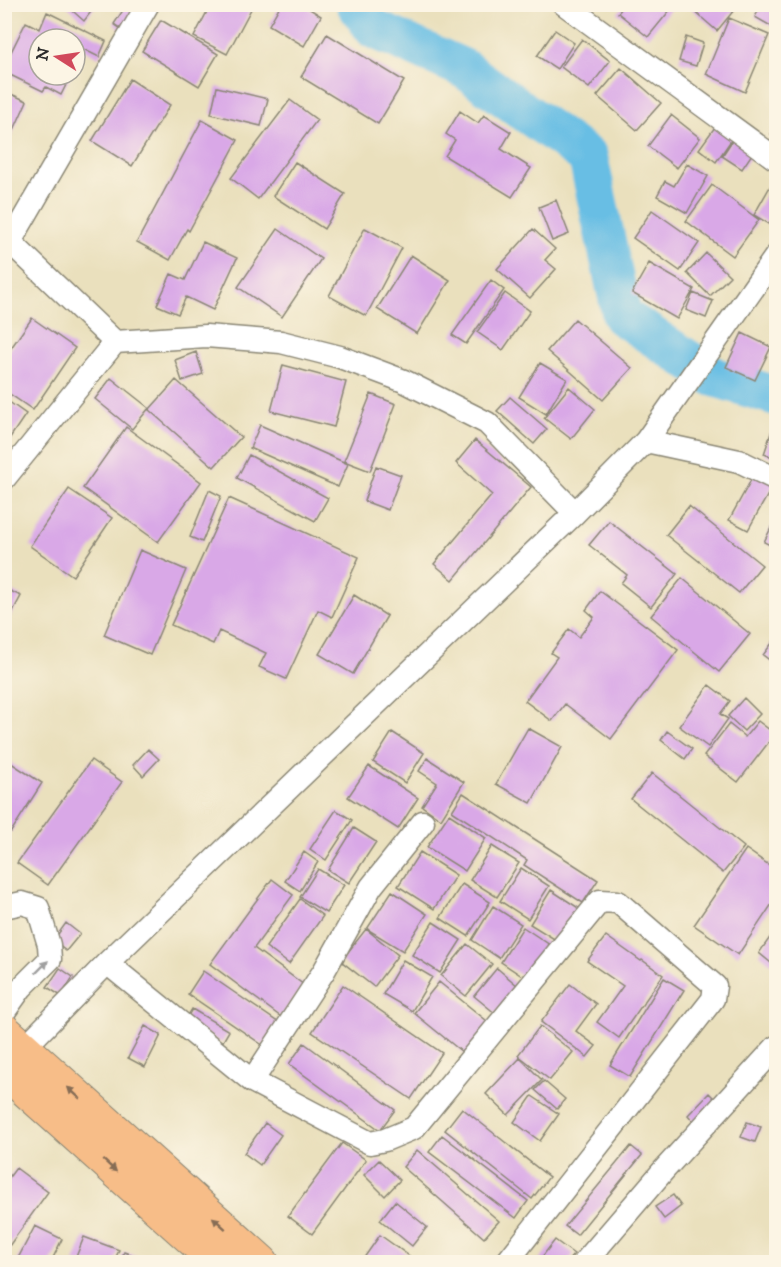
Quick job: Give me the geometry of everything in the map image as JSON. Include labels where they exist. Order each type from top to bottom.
[{"type":"highway","points":[[11,1050],[217,1263]]},
{"type":"highway","points":[[11,1050],[262,1263]]},
{"type":"street","points":[[115,342],[7,239],[148,4]]},
{"type":"street","points":[[564,4],[777,159]]},
{"type":"street","points":[[11,1050],[107,963],[575,513],[646,441],[777,256]]},
{"type":"street","points":[[4,479],[115,342],[206,336],[281,342],[340,357],[404,381],[487,423],[575,513]]},
{"type":"street","points":[[646,441],[739,461],[777,479]]},
{"type":"street","points":[[252,1081],[324,971],[371,887],[423,822]]},
{"type":"street","points":[[107,963],[252,1081],[370,1143],[385,1140],[414,1128],[600,901],[618,902],[715,986],[713,999],[507,1263]]},
{"type":"street","points":[[4,907],[22,903],[38,908],[49,945],[50,959],[21,988],[4,1012]]},
{"type":"street","points":[[585,1263],[663,1171],[777,1047]]},
{"type":"building","points":[[65,4],[97,4],[84,21]]},
{"type":"building","points":[[127,4],[139,4],[127,33],[114,24]]},
{"type":"building","points":[[211,4],[242,4],[251,9],[227,54],[194,37]]},
{"type":"building","points":[[281,4],[302,4],[321,16],[304,46],[269,25]]},
{"type":"building","points":[[625,4],[675,4],[648,37],[618,13]]},
{"type":"building","points":[[686,4],[739,4],[717,31]]},
{"type":"building","points":[[762,4],[770,4],[776,8],[776,29],[755,17]]},
{"type":"building","points":[[4,5],[12,5],[4,20]]},
{"type":"building","points":[[47,12],[78,27],[41,27]]},
{"type":"building","points":[[729,18],[769,35],[745,92],[706,74]]},
{"type":"building","points":[[161,20],[218,54],[199,86],[142,51]]},
{"type":"building","points":[[26,22],[36,27],[27,27],[27,83],[4,72],[4,66]]},
{"type":"building","points":[[555,30],[574,43],[557,69],[537,56]]},
{"type":"building","points":[[87,32],[106,41],[99,57],[87,51]]},
{"type":"building","points":[[327,34],[404,81],[378,124],[301,77]]},
{"type":"building","points":[[686,37],[703,43],[696,66],[679,61]]},
{"type":"building","points":[[582,39],[610,61],[589,88],[561,67]]},
{"type":"building","points":[[621,68],[661,103],[637,130],[597,96]]},
{"type":"building","points":[[130,79],[170,105],[132,166],[92,141]]},
{"type":"building","points":[[46,87],[65,87],[61,95]]},
{"type":"building","points":[[217,87],[268,99],[261,126],[211,114]]},
{"type":"building","points":[[4,91],[27,101],[4,152]]},
{"type":"building","points":[[290,100],[317,120],[258,199],[231,178]]},
{"type":"building","points":[[460,111],[478,123],[484,115],[511,132],[501,149],[531,168],[512,197],[445,156],[455,140],[446,134]]},
{"type":"building","points":[[671,115],[700,138],[677,168],[648,146]]},
{"type":"building","points":[[202,120],[238,140],[189,231],[187,229],[170,260],[137,242]]},
{"type":"building","points":[[776,124],[776,137],[771,134]]},
{"type":"building","points":[[715,127],[732,139],[716,162],[699,149]]},
{"type":"building","points":[[734,138],[754,151],[742,169],[722,156]]},
{"type":"building","points":[[295,162],[345,194],[324,229],[273,196]]},
{"type":"building","points":[[687,164],[708,176],[687,213],[657,196],[665,181],[674,186]]},
{"type":"building","points":[[776,176],[776,228],[754,215]]},
{"type":"building","points":[[712,185],[759,220],[733,256],[686,221]]},
{"type":"building","points":[[556,200],[569,234],[552,241],[539,207]]},
{"type":"building","points":[[652,210],[699,243],[680,271],[633,238]]},
{"type":"building","points":[[365,228],[402,248],[366,316],[329,296]]},
{"type":"building","points":[[278,229],[321,259],[282,317],[238,287]]},
{"type":"building","points":[[533,229],[555,249],[545,260],[556,269],[530,298],[497,269]]},
{"type":"building","points":[[203,242],[237,258],[213,310],[186,297],[178,314],[157,305],[171,274],[185,280]]},
{"type":"building","points":[[706,253],[730,276],[710,296],[687,273]]},
{"type":"building","points":[[411,255],[450,280],[417,334],[377,309]]},
{"type":"building","points":[[649,263],[694,289],[677,319],[632,293]]},
{"type":"building","points":[[491,280],[504,290],[466,344],[452,335]]},
{"type":"building","points":[[505,293],[530,311],[503,350],[477,332]]},
{"type":"building","points":[[693,293],[713,301],[706,318],[686,310]]},
{"type":"building","points":[[32,318],[75,348],[33,410],[4,390],[4,358]]},
{"type":"building","points":[[575,319],[632,368],[603,400],[547,351]]},
{"type":"building","points":[[742,333],[771,347],[755,380],[726,367]]},
{"type":"building","points":[[196,352],[203,374],[182,381],[175,360]]},
{"type":"building","points":[[540,363],[567,379],[546,414],[519,397]]},
{"type":"building","points":[[283,365],[346,382],[334,427],[271,411]]},
{"type":"building","points":[[111,378],[149,408],[132,429],[95,399]]},
{"type":"building","points":[[176,380],[241,437],[214,467],[149,410]]},
{"type":"building","points":[[569,387],[595,409],[571,439],[544,418]]},
{"type":"building","points":[[371,394],[396,404],[370,471],[344,461]]},
{"type":"building","points":[[510,397],[547,429],[534,444],[497,411]]},
{"type":"building","points":[[5,399],[26,414],[5,445]]},
{"type":"building","points":[[776,418],[776,458],[764,454]]},
{"type":"building","points":[[260,425],[348,464],[338,487],[250,448]]},
{"type":"building","points":[[126,427],[201,482],[158,542],[83,488]]},
{"type":"building","points":[[475,440],[531,487],[453,580],[434,564],[492,495],[456,463]]},
{"type":"building","points":[[249,455],[328,498],[315,521],[237,478]]},
{"type":"building","points":[[376,466],[401,475],[388,510],[364,501]]},
{"type":"building","points":[[756,471],[775,482],[748,530],[729,520]]},
{"type":"building","points":[[69,489],[112,518],[73,576],[30,546]]},
{"type":"building","points":[[209,490],[221,496],[202,542],[190,537]]},
{"type":"building","points":[[229,498],[359,557],[332,617],[318,610],[286,679],[259,667],[266,653],[219,631],[213,644],[171,625]]},
{"type":"building","points":[[689,506],[762,565],[739,593],[666,535]]},
{"type":"building","points":[[776,518],[776,548],[764,542]]},
{"type":"building","points":[[609,521],[677,574],[651,607],[621,583],[627,575],[589,545]]},
{"type":"building","points":[[776,548],[776,564],[770,561]]},
{"type":"building","points":[[140,550],[186,570],[150,655],[104,635]]},
{"type":"building","points":[[682,578],[750,634],[719,672],[651,616]]},
{"type":"building","points":[[4,588],[21,596],[4,628]]},
{"type":"building","points":[[600,591],[678,650],[611,739],[565,704],[552,721],[525,701],[557,657],[551,653],[569,629],[579,637],[594,617],[586,610]]},
{"type":"building","points":[[354,595],[387,616],[353,674],[319,654]]},
{"type":"building","points":[[773,642],[776,645],[776,665],[763,655]]},
{"type":"building","points":[[709,685],[730,701],[720,714],[728,719],[708,747],[679,726]]},
{"type":"building","points":[[744,698],[760,714],[744,731],[728,716]]},
{"type":"building","points":[[758,721],[775,734],[738,782],[704,756],[729,724],[745,737]]},
{"type":"building","points":[[528,728],[562,747],[531,803],[496,784]]},
{"type":"building","points":[[667,731],[692,749],[685,759],[661,740]]},
{"type":"building","points":[[392,732],[424,753],[405,783],[373,762]]},
{"type":"building","points":[[148,749],[159,759],[143,776],[133,765]]},
{"type":"building","points":[[427,758],[464,782],[441,819],[422,806],[437,783],[419,771]]},
{"type":"building","points":[[91,760],[122,782],[48,885],[17,863]]},
{"type":"building","points":[[8,761],[42,783],[11,832],[4,827],[4,767]]},
{"type":"building","points":[[369,766],[418,798],[398,829],[348,797]]},
{"type":"building","points":[[652,773],[744,847],[723,873],[631,799]]},
{"type":"building","points":[[463,793],[598,880],[583,903],[524,865],[527,860],[452,811]]},
{"type":"building","points":[[336,810],[352,820],[326,860],[310,849]]},
{"type":"building","points":[[449,814],[486,838],[465,871],[427,847]]},
{"type":"building","points":[[354,828],[376,842],[349,883],[328,870]]},
{"type":"building","points":[[492,846],[519,863],[497,897],[470,880]]},
{"type":"building","points":[[746,849],[776,870],[776,898],[738,955],[694,925]]},
{"type":"building","points":[[304,852],[318,862],[300,891],[285,881]]},
{"type":"building","points":[[420,852],[456,875],[434,909],[398,886]]},
{"type":"building","points":[[521,868],[549,886],[528,919],[500,901]]},
{"type":"building","points":[[318,869],[344,885],[326,913],[300,897]]},
{"type":"building","points":[[272,879],[293,895],[254,948],[304,985],[281,1017],[210,964]]},
{"type":"building","points":[[462,884],[490,902],[468,936],[440,918]]},
{"type":"building","points":[[551,890],[580,909],[559,942],[530,924]]},
{"type":"building","points":[[392,891],[427,914],[403,951],[367,929]]},
{"type":"building","points":[[300,899],[323,916],[289,964],[266,947]]},
{"type":"building","points":[[493,906],[521,924],[499,958],[472,940]]},
{"type":"building","points":[[433,922],[461,940],[440,973],[412,955]]},
{"type":"building","points":[[66,923],[80,934],[66,951],[53,941]]},
{"type":"building","points":[[523,927],[550,945],[528,980],[501,962]]},
{"type":"building","points":[[366,929],[398,955],[374,987],[341,961]]},
{"type":"building","points":[[776,929],[776,967],[759,953]]},
{"type":"building","points":[[606,936],[663,975],[619,1038],[597,1022],[623,986],[587,961]]},
{"type":"building","points":[[467,944],[492,964],[466,996],[441,976]]},
{"type":"building","points":[[403,960],[432,977],[412,1011],[383,994]]},
{"type":"building","points":[[60,968],[73,977],[61,996],[47,987]]},
{"type":"building","points":[[497,968],[518,986],[496,1014],[474,996]]},
{"type":"building","points":[[203,971],[279,1023],[264,1046],[188,994]]},
{"type":"building","points":[[664,978],[684,990],[630,1077],[610,1065]]},
{"type":"building","points":[[439,982],[492,1025],[467,1056],[414,1013]]},
{"type":"building","points":[[570,984],[596,1004],[576,1031],[596,1046],[587,1057],[541,1022]]},
{"type":"building","points":[[343,985],[442,1053],[411,1099],[312,1032]]},
{"type":"building","points":[[192,1009],[229,1031],[222,1043],[184,1022]]},
{"type":"building","points":[[145,1026],[161,1035],[145,1067],[128,1058]]},
{"type":"building","points":[[540,1026],[573,1052],[550,1080],[518,1055]]},
{"type":"building","points":[[304,1043],[395,1110],[380,1130],[289,1064]]},
{"type":"building","points":[[520,1058],[542,1080],[508,1115],[486,1094]]},
{"type":"building","points":[[544,1081],[565,1099],[557,1109],[535,1090]]},
{"type":"building","points":[[709,1093],[720,1104],[698,1127],[688,1115]]},
{"type":"building","points":[[532,1096],[559,1114],[540,1141],[514,1122]]},
{"type":"building","points":[[462,1108],[549,1177],[532,1199],[445,1130]]},
{"type":"building","points":[[747,1122],[761,1127],[755,1142],[741,1137]]},
{"type":"building","points":[[265,1123],[281,1135],[260,1165],[244,1153]]},
{"type":"building","points":[[442,1135],[528,1201],[516,1218],[429,1152]]},
{"type":"building","points":[[342,1143],[366,1160],[312,1234],[288,1216]]},
{"type":"building","points":[[631,1146],[642,1155],[577,1235],[565,1226]]},
{"type":"building","points":[[417,1150],[499,1221],[484,1238],[403,1167]]},
{"type":"building","points":[[379,1160],[400,1180],[385,1196],[364,1175]]},
{"type":"building","points":[[16,1168],[48,1192],[4,1253],[4,1184]]},
{"type":"building","points":[[673,1195],[681,1206],[664,1219],[655,1207]]},
{"type":"building","points":[[395,1201],[427,1227],[412,1246],[380,1220]]},
{"type":"building","points":[[35,1226],[62,1239],[51,1262],[16,1262]]},
{"type":"building","points":[[380,1235],[412,1258],[409,1262],[361,1262]]},
{"type":"building","points":[[84,1237],[119,1250],[114,1262],[74,1262]]},
{"type":"building","points":[[555,1240],[574,1254],[567,1262],[538,1262]]},
{"type":"building","points":[[124,1252],[153,1262],[120,1262]]},
{"type":"waterway","points":[[356,4],[374,29],[463,68],[588,157],[622,316],[714,377],[776,396]]}]
